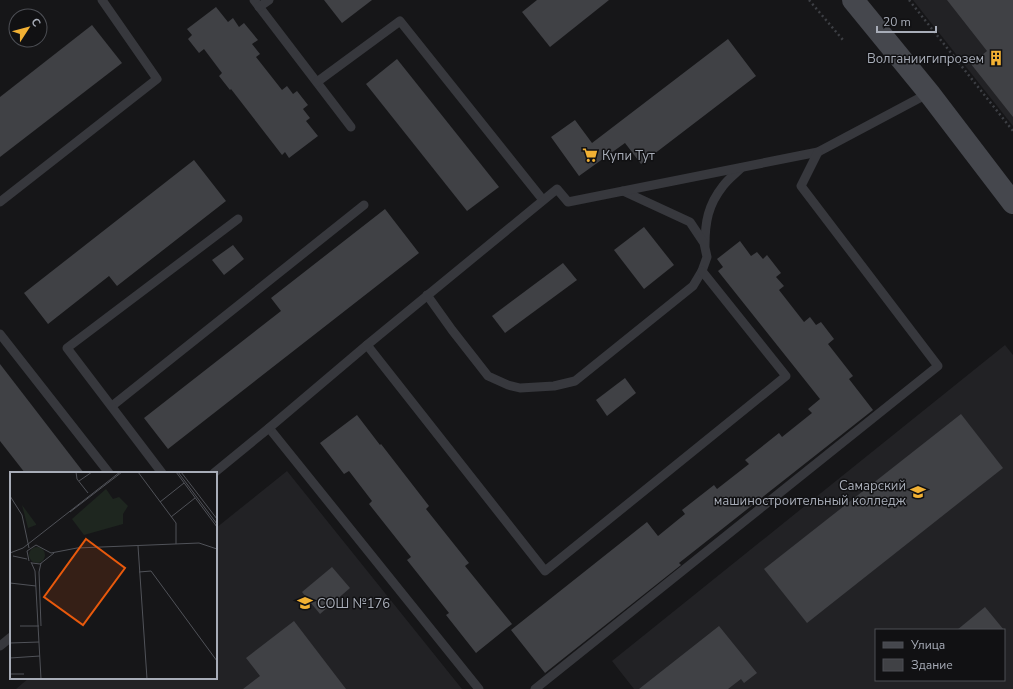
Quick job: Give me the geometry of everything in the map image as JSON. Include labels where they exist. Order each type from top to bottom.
[{"type":"main road","points":[[853,0],[929,93],[1013,203]]},
{"type":"lane","points":[[0,202],[157,79],[102,0]]},
{"type":"lane","points":[[269,0],[257,4],[351,127]]},
{"type":"lane","points":[[317,82],[400,21],[543,200]]},
{"type":"lane","points":[[215,472],[427,295],[557,189],[568,202],[818,152],[929,93]]},
{"type":"lane","points":[[535,689],[938,366],[801,186],[818,152]]},
{"type":"lane","points":[[705,248],[707,217],[713,201],[723,185],[741,168]]},
{"type":"lane","points":[[427,295],[488,376],[508,385],[520,388],[554,386],[575,381],[693,286],[702,271],[707,257],[704,242],[690,222],[623,191]]},
{"type":"lane","points":[[112,406],[364,205]]},
{"type":"lane","points":[[161,472],[67,348],[238,219]]},
{"type":"lane","points":[[367,345],[545,571],[786,376],[702,271]]},
{"type":"lane","points":[[0,334],[108,472]]},
{"type":"lane","points":[[269,428],[479,689]]},
{"type":"lane","points":[[0,646],[10,638]]},
{"type":"path","points":[[809,0],[843,40]]},
{"type":"path","points":[[909,0],[1013,131]]},
{"type":"shaded area","name":"Волганиигипрозем","points":[[913,0],[1013,0],[1013,126]]},
{"type":"shaded area","name":"Самарский машиностроительный колледж","points":[[1005,345],[1013,355],[1013,689],[634,689],[612,661]]},
{"type":"shaded area","name":"СОШ №176","points":[[287,471],[462,689],[16,689],[28,679],[217,679],[217,527]]},
{"type":"building","points":[[324,0],[372,0],[342,23]]},
{"type":"building","points":[[537,0],[609,0],[550,47],[522,12]]},
{"type":"building","name":"Волганиигипрозем","points":[[947,0],[1013,0],[1013,117],[971,64],[987,51]]},
{"type":"building","points":[[216,7],[228,22],[233,18],[239,27],[244,23],[258,40],[252,44],[260,54],[256,57],[282,90],[287,86],[293,94],[297,91],[308,105],[303,109],[310,118],[306,121],[318,136],[289,158],[285,152],[282,155],[231,89],[230,90],[219,76],[222,73],[204,49],[199,53],[188,39],[192,35],[187,29]]},
{"type":"building","points":[[92,25],[122,63],[0,157],[0,97]]},
{"type":"building","points":[[728,39],[756,76],[641,164],[625,143],[579,176],[551,137],[575,120],[592,143]]},
{"type":"building","points":[[397,59],[499,187],[467,211],[366,84]]},
{"type":"building","points":[[194,160],[226,201],[117,286],[109,276],[48,324],[24,293]]},
{"type":"building","points":[[385,209],[419,253],[168,449],[144,418],[281,311],[271,298]]},
{"type":"building","points":[[644,227],[674,265],[644,289],[614,250]]},
{"type":"building","points":[[740,241],[751,256],[757,252],[763,259],[767,255],[781,273],[776,277],[784,286],[779,290],[804,322],[810,317],[816,325],[821,322],[834,339],[828,344],[853,376],[849,379],[873,410],[679,563],[681,565],[545,673],[511,630],[647,522],[658,536],[685,514],[682,510],[714,485],[717,489],[749,464],[745,460],[779,433],[782,437],[812,413],[808,409],[820,399],[718,271],[723,267],[717,259]]},
{"type":"building","points":[[233,245],[244,259],[224,275],[212,260]]},
{"type":"building","points":[[563,263],[577,280],[505,333],[492,316]]},
{"type":"building","points":[[0,364],[83,472],[24,472],[0,441]]},
{"type":"building","points":[[625,378],[636,393],[607,416],[596,400]]},
{"type":"building","points":[[961,414],[1003,468],[807,623],[764,569]]},
{"type":"building","points":[[357,415],[429,506],[426,509],[469,563],[465,566],[512,624],[476,653],[446,615],[449,613],[407,560],[411,557],[369,504],[372,501],[349,471],[344,474],[320,443]]},
{"type":"building","points":[[332,567],[350,588],[320,614],[302,592]]},
{"type":"building","points":[[985,607],[1003,629],[958,629]]},
{"type":"building","points":[[294,621],[346,689],[243,689],[260,676],[246,658]]},
{"type":"building","points":[[719,626],[757,673],[744,683],[741,679],[728,689],[639,689]]},
{"type":"place","name":"Волганиигипрозем","points":[[996,58]]},
{"type":"place","name":"Купи Тут","points":[[590,155]]},
{"type":"place","name":"Самарский машиностроительный колледж","points":[[918,492]]},
{"type":"place","name":"СОШ №176","points":[[305,603]]}]
